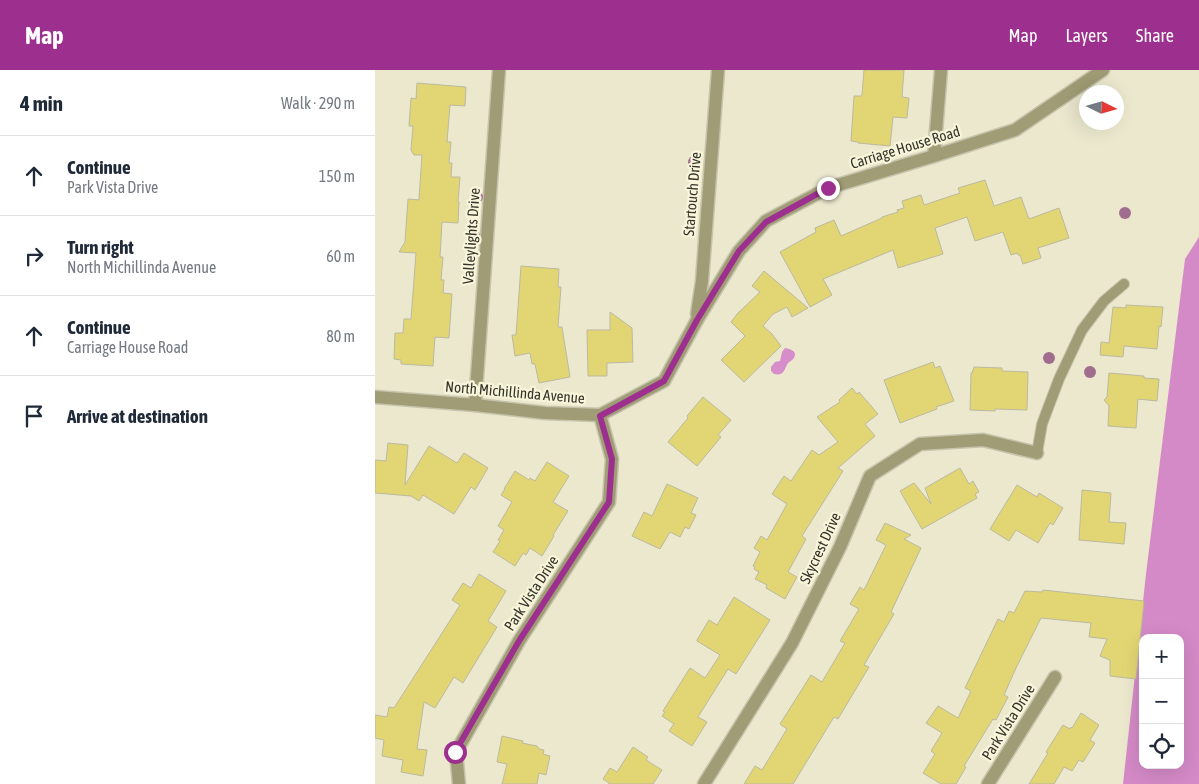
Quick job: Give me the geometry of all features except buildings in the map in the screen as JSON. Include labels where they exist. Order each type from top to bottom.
[{"type":"street","name":"Valleylights Drive","points":[[475,405],[499,70]]},
{"type":"street","name":"Startouch Drive","points":[[697,320],[718,70]]},
{"type":"street","points":[[935,156],[941,70]]},
{"type":"street","name":"Carriage House Road","points":[[697,320],[739,251],[766,222],[828,188],[1015,130],[1103,70]]},
{"type":"street","name":"North Michillinda Avenue","points":[[375,397],[545,413],[600,416],[664,381],[697,320]]},
{"type":"street","name":"Park Vista Drive","points":[[459,784],[455,752],[519,641],[609,502],[612,459],[600,416]]},
{"type":"street","name":"Skycrest Drive","points":[[704,784],[792,643],[840,547],[870,476],[920,444],[983,440],[1037,452]]},
{"type":"street","name":"Park Vista Drive","points":[[988,784],[1055,677]]},
{"type":"lane","points":[[1037,452],[1042,424],[1059,379],[1082,330],[1104,301],[1124,284]]},
{"type":"shaded area","points":[[1199,237],[1199,784],[1123,784],[1139,638],[1139,769],[1184,769],[1184,634],[1139,634],[1185,259]]},
{"type":"shaded area","points":[[785,348],[794,352],[795,356],[782,373],[774,374],[771,371],[771,367],[775,362],[780,361]]},
{"type":"route","points":[[455,752],[519,641],[609,502],[612,459],[600,416],[664,381],[697,320],[739,251],[766,222],[828,188]]}]
